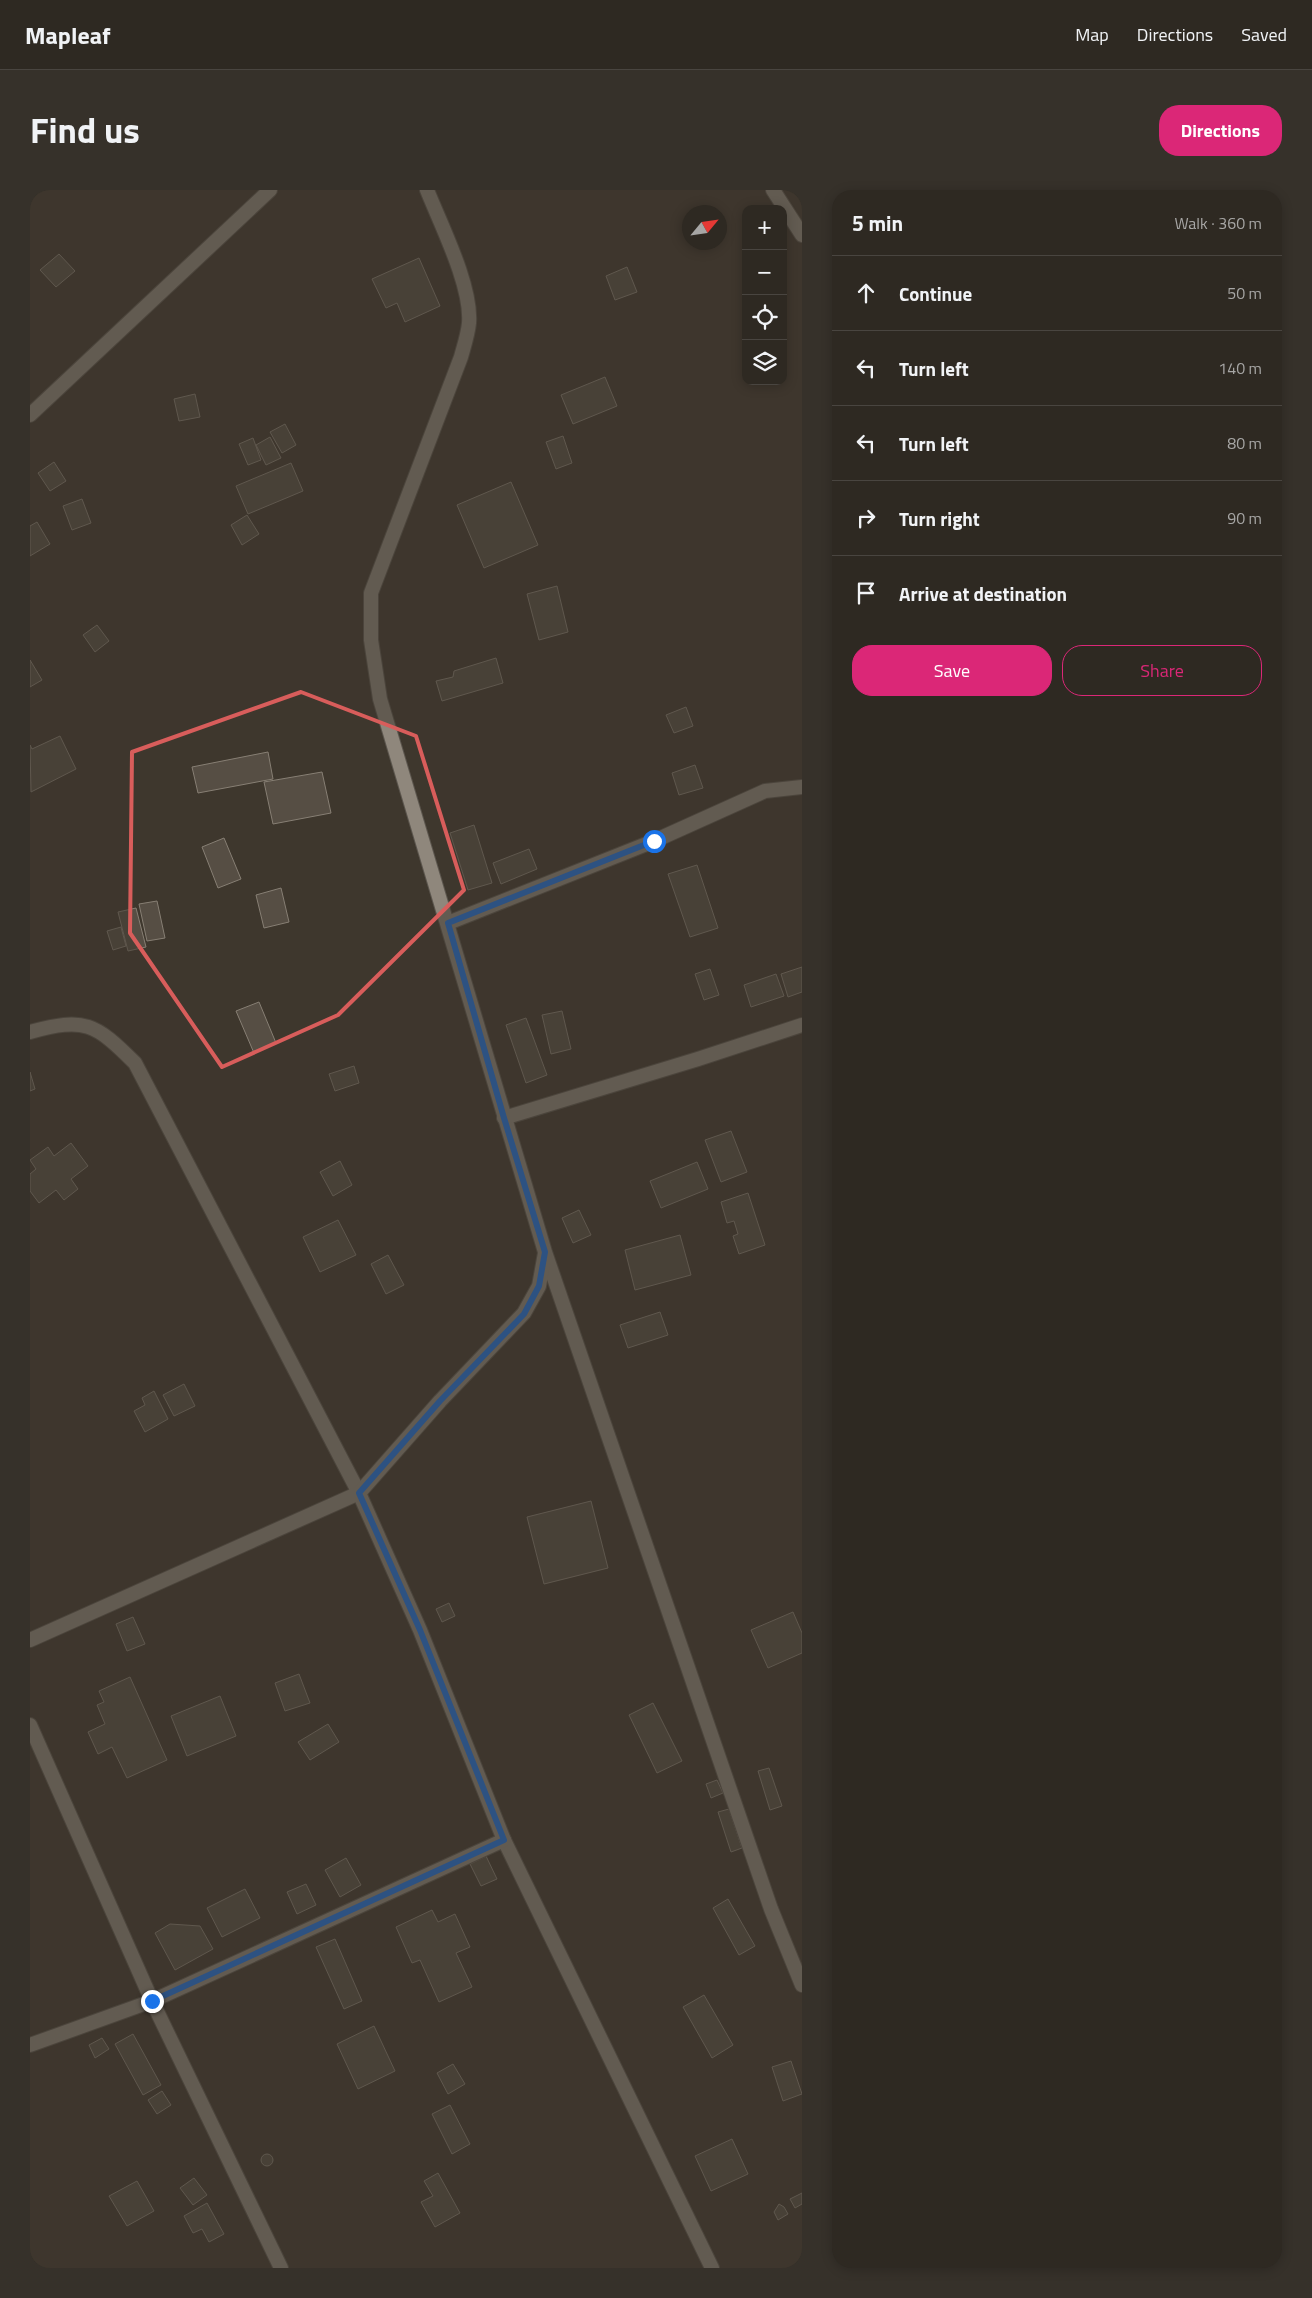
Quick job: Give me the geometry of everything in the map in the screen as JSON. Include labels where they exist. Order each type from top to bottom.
[{"type":"street","points":[[30,415],[162,289],[270,190]]},
{"type":"street","points":[[427,190],[461,276],[468,306],[469,323],[461,357],[371,593],[371,640],[380,699],[545,1252],[771,1909],[802,1985]]},
{"type":"street","points":[[772,190],[802,235]]},
{"type":"street","points":[[448,923],[654,841],[765,791],[802,787]]},
{"type":"street","points":[[30,1032],[71,1023],[93,1028],[110,1038],[135,1063],[359,1493],[420,1630],[504,1840],[712,2268]]},
{"type":"street","points":[[504,1118],[802,1025]]},
{"type":"street","points":[[30,1640],[359,1493],[440,1401],[524,1314],[539,1286],[545,1252]]},
{"type":"street","points":[[30,1725],[152,2001],[281,2268]]},
{"type":"street","points":[[30,2045],[152,2001],[504,1840]]},
{"type":"highlighted area","points":[[301,692],[416,736],[464,890],[338,1015],[222,1067],[130,933],[132,752]]},
{"type":"building","points":[[59,254],[75,271],[56,287],[40,270]]},
{"type":"building","points":[[419,258],[440,306],[405,322],[397,303],[386,308],[372,279]]},
{"type":"building","points":[[627,267],[637,292],[615,300],[606,276]]},
{"type":"building","points":[[605,377],[617,406],[573,424],[561,395]]},
{"type":"building","points":[[195,394],[200,417],[179,421],[174,399]]},
{"type":"building","points":[[285,424],[296,445],[282,453],[270,432]]},
{"type":"building","points":[[563,436],[572,463],[556,469],[546,442]]},
{"type":"building","points":[[270,437],[281,458],[266,465],[256,445]]},
{"type":"building","points":[[253,438],[261,460],[248,465],[239,444]]},
{"type":"building","points":[[54,462],[66,481],[50,491],[38,473]]},
{"type":"building","points":[[291,463],[303,491],[248,514],[236,486]]},
{"type":"building","points":[[511,482],[538,545],[484,568],[457,505]]},
{"type":"building","points":[[82,499],[91,523],[72,530],[63,506]]},
{"type":"building","points":[[247,515],[259,534],[242,545],[231,525]]},
{"type":"building","points":[[37,522],[50,544],[30,556],[30,526]]},
{"type":"building","points":[[557,586],[568,632],[539,640],[527,594]]},
{"type":"building","points":[[97,625],[109,641],[95,652],[83,635]]},
{"type":"building","points":[[496,658],[503,683],[442,701],[436,681],[453,677],[454,671]]},
{"type":"building","points":[[30,660],[42,680],[30,687]]},
{"type":"building","points":[[686,707],[693,726],[674,733],[666,715]]},
{"type":"building","points":[[60,736],[76,769],[31,792],[30,745],[32,749]]},
{"type":"building","points":[[268,752],[273,779],[198,793],[192,767]]},
{"type":"building","points":[[695,765],[703,788],[679,795],[672,773]]},
{"type":"building","points":[[322,772],[331,813],[273,824],[264,782]]},
{"type":"building","points":[[474,825],[492,883],[468,890],[450,833]]},
{"type":"building","points":[[224,838],[241,879],[218,888],[202,847]]},
{"type":"building","points":[[529,849],[537,869],[501,884],[493,863]]},
{"type":"building","points":[[697,865],[718,928],[690,937],[668,874]]},
{"type":"building","points":[[281,888],[289,922],[264,928],[256,895]]},
{"type":"building","points":[[157,901],[165,938],[147,941],[139,904]]},
{"type":"building","points":[[136,908],[146,947],[128,951],[118,912]]},
{"type":"building","points":[[121,927],[126,946],[113,950],[107,931]]},
{"type":"building","points":[[802,967],[802,992],[788,997],[781,974]]},
{"type":"building","points":[[710,969],[719,995],[704,1000],[695,974]]},
{"type":"building","points":[[776,974],[784,996],[751,1007],[744,985]]},
{"type":"building","points":[[259,1002],[276,1043],[254,1053],[236,1011]]},
{"type":"building","points":[[562,1011],[571,1049],[551,1054],[542,1015]]},
{"type":"building","points":[[526,1018],[547,1075],[526,1083],[506,1025]]},
{"type":"building","points":[[354,1066],[359,1083],[335,1091],[329,1074]]},
{"type":"building","points":[[30,1072],[35,1089],[30,1091]]},
{"type":"building","points":[[731,1131],[747,1172],[721,1182],[705,1140]]},
{"type":"building","points":[[71,1143],[88,1166],[71,1179],[78,1189],[64,1200],[56,1190],[39,1203],[30,1191],[30,1174],[36,1169],[30,1160],[48,1147],[54,1156]]},
{"type":"building","points":[[340,1161],[352,1185],[333,1196],[320,1172]]},
{"type":"building","points":[[697,1162],[708,1189],[661,1208],[650,1181]]},
{"type":"building","points":[[748,1193],[765,1245],[739,1254],[733,1236],[738,1234],[734,1221],[727,1223],[721,1202]]},
{"type":"building","points":[[579,1210],[591,1235],[573,1243],[562,1218]]},
{"type":"building","points":[[338,1220],[356,1255],[320,1272],[303,1237]]},
{"type":"building","points":[[680,1235],[691,1275],[635,1290],[625,1250]]},
{"type":"building","points":[[388,1255],[404,1285],[386,1294],[371,1264]]},
{"type":"building","points":[[660,1312],[668,1335],[628,1348],[620,1325]]},
{"type":"building","points":[[184,1384],[195,1406],[174,1416],[163,1395]]},
{"type":"building","points":[[154,1391],[168,1419],[145,1432],[134,1411],[145,1405],[142,1398]]},
{"type":"building","points":[[591,1501],[608,1568],[544,1584],[527,1517]]},
{"type":"building","points":[[449,1603],[455,1616],[442,1622],[436,1609]]},
{"type":"building","points":[[793,1612],[802,1633],[802,1653],[768,1668],[751,1630]]},
{"type":"building","points":[[133,1617],[145,1644],[127,1651],[116,1624]]},
{"type":"building","points":[[299,1674],[310,1703],[285,1711],[275,1683]]},
{"type":"building","points":[[130,1677],[167,1760],[127,1778],[112,1747],[98,1754],[88,1732],[105,1724],[97,1705],[104,1702],[99,1691]]},
{"type":"building","points":[[220,1696],[236,1736],[187,1756],[171,1716]]},
{"type":"building","points":[[653,1703],[682,1761],[657,1773],[629,1715]]},
{"type":"building","points":[[328,1724],[339,1742],[310,1760],[298,1742]]},
{"type":"building","points":[[769,1768],[782,1806],[770,1810],[758,1771]]},
{"type":"building","points":[[717,1780],[723,1793],[711,1798],[706,1784]]},
{"type":"building","points":[[729,1809],[742,1848],[731,1852],[718,1812]]},
{"type":"building","points":[[486,1856],[497,1879],[481,1886],[470,1864]]},
{"type":"building","points":[[346,1858],[361,1885],[340,1897],[325,1870]]},
{"type":"building","points":[[306,1884],[316,1905],[297,1914],[287,1892]]},
{"type":"building","points":[[245,1889],[260,1918],[222,1937],[207,1908]]},
{"type":"building","points":[[728,1899],[755,1946],[739,1955],[713,1908]]},
{"type":"building","points":[[432,1910],[438,1922],[455,1914],[470,1947],[456,1953],[472,1987],[439,2002],[420,1960],[412,1963],[396,1927]]},
{"type":"building","points":[[170,1924],[200,1926],[213,1949],[175,1970],[155,1933]]},
{"type":"building","points":[[335,1939],[362,2001],[344,2009],[316,1947]]},
{"type":"building","points":[[704,1995],[733,2045],[712,2058],[683,2007]]},
{"type":"building","points":[[374,2026],[395,2071],[358,2089],[337,2044]]},
{"type":"building","points":[[133,2034],[161,2085],[143,2095],[115,2044]]},
{"type":"building","points":[[102,2038],[109,2049],[95,2058],[89,2045]]},
{"type":"building","points":[[791,2061],[802,2094],[783,2101],[772,2067]]},
{"type":"building","points":[[453,2064],[465,2084],[448,2094],[437,2073]]},
{"type":"building","points":[[162,2091],[171,2105],[157,2114],[148,2100]]},
{"type":"building","points":[[450,2105],[470,2144],[452,2154],[432,2114]]},
{"type":"building","points":[[732,2139],[748,2174],[711,2191],[695,2156]]},
{"type":"building","points":[[265,2154],[269,2154],[273,2160],[269,2166],[265,2166],[261,2162],[261,2158]]},
{"type":"building","points":[[438,2173],[460,2213],[435,2227],[421,2202],[433,2196],[424,2181]]},
{"type":"building","points":[[194,2178],[207,2195],[193,2205],[180,2188]]},
{"type":"building","points":[[137,2181],[154,2211],[127,2226],[109,2196]]},
{"type":"building","points":[[802,2193],[802,2204],[795,2208],[790,2199]]},
{"type":"building","points":[[207,2203],[224,2234],[209,2242],[202,2229],[193,2233],[184,2216]]},
{"type":"building","points":[[779,2204],[784,2207],[788,2214],[778,2220],[774,2212]]},
{"type":"route","points":[[152,2001],[504,1840],[420,1630],[359,1493],[440,1401],[524,1314],[539,1286],[545,1252],[448,923],[654,841]]}]
